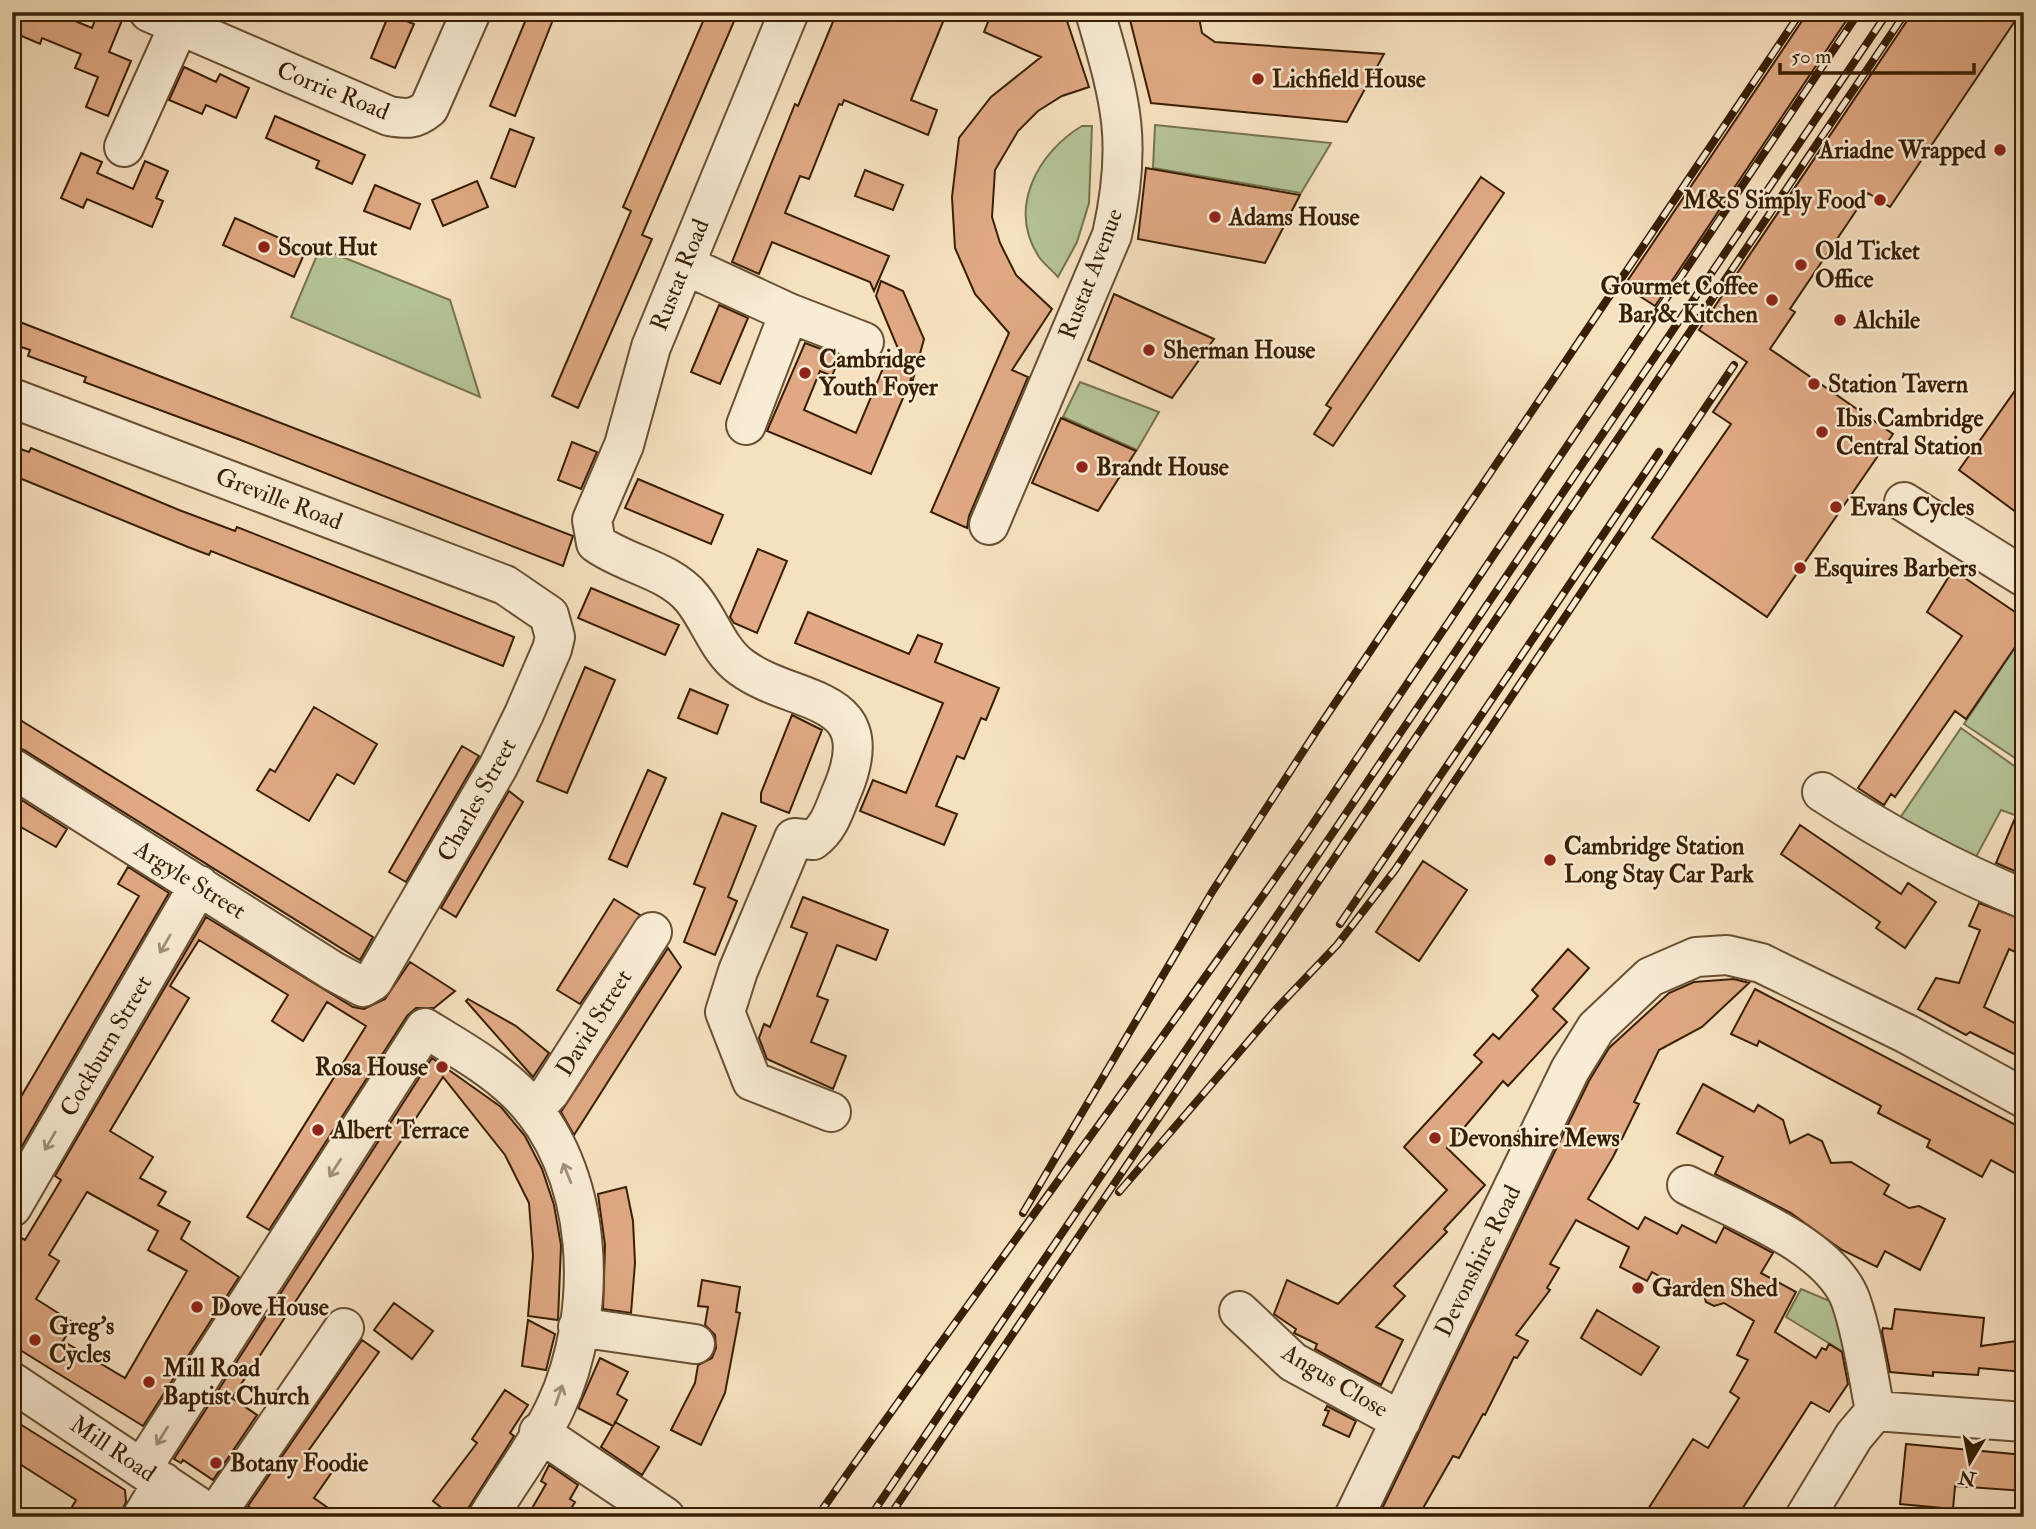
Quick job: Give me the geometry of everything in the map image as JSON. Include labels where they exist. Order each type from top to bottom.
[{"type":"street","name":"Corrie Road","points":[[124,148],[164,19],[389,116],[405,119],[418,118],[429,108],[471,12]]},
{"type":"street","name":"Rustat Road","points":[[789,12],[651,347],[624,445],[592,520],[596,543],[615,557],[671,579],[692,598],[726,652],[740,667],[835,709],[851,731],[854,755],[825,831],[813,840],[794,838],[738,971],[724,1012],[752,1081],[831,1112]]},
{"type":"street","name":"Rustat Avenue","points":[[989,525],[1112,235],[1121,192],[1125,145],[1123,114],[1095,12]]},
{"type":"street","points":[[685,265],[789,313],[864,342]]},
{"type":"street","points":[[746,425],[789,313]]},
{"type":"street","name":"Greville Road","points":[[12,398],[505,585],[541,608]]},
{"type":"street","points":[[1904,502],[2024,577]]},
{"type":"street","name":"Charles Street","points":[[369,985],[491,778],[524,714],[555,637],[549,615],[541,608]]},
{"type":"street","name":"Argyle Street","points":[[12,768],[333,971],[363,987],[369,985]]},
{"type":"street","points":[[1822,792],[1879,830],[1963,874],[2024,899]]},
{"type":"street","name":"Cockburn Street","points":[[12,1207],[199,886]]},
{"type":"street","name":"David Street","points":[[533,1111],[550,1092],[652,932]]},
{"type":"street","name":"Devonshire Road","points":[[1353,1517],[1570,1070],[1596,1028],[1650,977],[1696,957],[1727,955],[1761,963],[1907,1034],[2024,1098]]},
{"type":"street","points":[[142,1517],[153,1475],[425,1028],[480,1062],[518,1093],[533,1111],[565,1168],[577,1200],[584,1256],[578,1327],[569,1367],[555,1408],[488,1517]]},
{"type":"street","points":[[1687,1185],[1800,1244],[1833,1273],[1850,1299],[1875,1411]]},
{"type":"street","name":"Angus Close","points":[[1239,1311],[1293,1362],[1401,1421]]},
{"type":"street","points":[[578,1327],[695,1343]]},
{"type":"street","points":[[214,1517],[344,1328]]},
{"type":"street","name":"Mill Road","points":[[12,1382],[214,1517]]},
{"type":"street","points":[[1875,1411],[2024,1422]]},
{"type":"street","points":[[1805,1517],[1854,1436],[1875,1411]]},
{"type":"street","points":[[539,1432],[665,1517]]},
{"type":"green space","points":[[1155,125],[1331,143],[1301,193],[1153,168]]},
{"type":"green space","points":[[1082,126],[1092,126],[1089,203],[1077,242],[1058,277],[1039,257],[1030,238],[1026,220],[1027,201],[1032,183],[1052,151]]},
{"type":"green space","points":[[320,248],[450,300],[480,397],[291,317]]},
{"type":"green space","points":[[1080,382],[1159,412],[1137,450],[1063,417]]},
{"type":"green space","points":[[2024,634],[2024,764],[1964,724]]},
{"type":"green space","points":[[1961,728],[2024,773],[2023,818],[2001,810],[1976,857],[1907,827],[1900,818]]},
{"type":"green space","points":[[1801,1289],[1827,1300],[1831,1298],[1850,1356],[1786,1317]]},
{"type":"building","points":[[12,12],[53,12],[92,28],[98,12],[123,18],[109,52],[131,61],[108,116],[86,107],[98,77],[75,68],[81,54],[42,38],[40,44],[17,34],[20,28],[12,24]]},
{"type":"building","points":[[529,12],[556,12],[515,116],[490,106]]},
{"type":"building","points":[[707,12],[738,12],[642,235],[652,239],[578,408],[552,396],[631,211],[623,207]]},
{"type":"building","points":[[837,12],[947,12],[911,100],[937,110],[928,135],[844,100],[842,105],[839,104],[809,179],[800,176],[785,213],[889,256],[874,291],[870,282],[772,242],[759,274],[732,262],[795,104],[798,106]]},
{"type":"building","points":[[992,12],[1064,12],[1089,87],[1062,96],[1038,111],[1018,131],[995,170],[992,217],[1000,243],[1016,275],[1052,309],[1012,370],[1028,377],[969,516],[967,528],[931,512],[1009,333],[975,294],[955,248],[952,197],[959,138],[991,97],[1041,57],[984,32]]},
{"type":"building","name":"Lichfield House","points":[[1128,12],[1198,12],[1202,33],[1215,42],[1384,54],[1347,122],[1151,103]]},
{"type":"building","points":[[1808,12],[1852,12],[1655,306],[1624,286]]},
{"type":"building","points":[[1913,12],[2021,12],[1890,207],[1868,193],[1790,309],[1795,312],[1770,349],[1893,434],[1767,617],[1652,538],[1731,424],[1713,412],[1747,362],[1699,330]]},
{"type":"building","points":[[389,14],[414,24],[395,68],[371,58]]},
{"type":"building","points":[[184,67],[216,82],[220,74],[249,88],[236,118],[206,105],[202,114],[169,100]]},
{"type":"building","points":[[275,116],[365,155],[352,184],[316,168],[319,161],[266,138]]},
{"type":"building","points":[[510,129],[534,138],[515,187],[491,178]]},
{"type":"building","points":[[81,153],[102,162],[97,173],[133,189],[145,161],[168,171],[156,198],[163,201],[152,227],[87,199],[83,208],[61,198]]},
{"type":"building","name":"Adams House","points":[[1146,168],[1300,195],[1265,263],[1138,239]]},
{"type":"building","points":[[865,170],[903,185],[893,210],[855,196]]},
{"type":"building","points":[[1481,177],[1504,193],[1333,446],[1314,434],[1331,408],[1326,405]]},
{"type":"building","points":[[477,181],[488,207],[443,226],[432,200]]},
{"type":"building","points":[[375,185],[420,204],[410,229],[364,211]]},
{"type":"building","name":"Scout Hut","points":[[235,218],[306,250],[294,277],[223,245]]},
{"type":"building","points":[[881,281],[903,291],[924,339],[912,383],[911,379],[871,474],[767,431],[805,343],[840,356],[832,376],[820,371],[804,410],[856,433],[886,361],[907,370],[876,296]]},
{"type":"building","name":"Sherman House","points":[[1114,294],[1214,339],[1172,398],[1088,360]]},
{"type":"building","points":[[719,305],[748,318],[720,384],[691,372]]},
{"type":"building","points":[[12,319],[573,536],[563,566],[84,382],[86,377],[28,356],[30,350],[12,344]]},
{"type":"building","points":[[2024,378],[2024,518],[1959,470]]},
{"type":"building","name":"Brandt House","points":[[1061,418],[1136,451],[1098,511],[1032,483]]},
{"type":"building","points":[[572,442],[597,452],[581,489],[558,480]]},
{"type":"building","points":[[12,446],[29,452],[31,448],[179,510],[235,531],[237,527],[514,637],[503,666],[211,551],[209,555],[188,547],[12,475]]},
{"type":"building","points":[[638,479],[723,515],[711,544],[625,508]]},
{"type":"building","points":[[758,549],[787,561],[757,633],[734,623],[730,617]]},
{"type":"building","points":[[1953,570],[2024,618],[2024,634],[1966,719],[1955,711],[1895,797],[1891,794],[1884,805],[1858,788],[1962,636],[1927,612]]},
{"type":"building","points":[[591,588],[679,625],[665,655],[578,618]]},
{"type":"building","points":[[808,612],[909,654],[918,635],[942,644],[935,662],[999,688],[986,720],[981,718],[964,759],[957,756],[936,806],[957,814],[944,845],[860,811],[873,780],[906,793],[943,703],[795,643]]},
{"type":"building","points":[[585,667],[615,680],[567,793],[537,781]]},
{"type":"building","points":[[690,689],[728,705],[717,734],[678,718]]},
{"type":"building","points":[[314,707],[377,744],[354,784],[337,774],[309,821],[257,790],[270,769],[275,772]]},
{"type":"building","points":[[12,715],[373,937],[360,960],[24,750],[12,746]]},
{"type":"building","points":[[792,715],[822,730],[789,813],[761,802],[761,793]]},
{"type":"building","points":[[462,746],[479,756],[406,882],[389,872]]},
{"type":"building","points":[[648,770],[666,778],[627,867],[609,859]]},
{"type":"building","points":[[509,791],[523,802],[456,917],[441,908]]},
{"type":"building","points":[[12,794],[67,829],[56,847],[12,822]]},
{"type":"building","points":[[2024,797],[2024,875],[1996,863]]},
{"type":"building","points":[[722,813],[756,826],[728,897],[737,901],[715,955],[684,942],[705,888],[694,884]]},
{"type":"building","points":[[1800,825],[1901,894],[1908,883],[1936,902],[1905,948],[1876,928],[1880,922],[1781,854]]},
{"type":"building","points":[[1423,861],[1467,890],[1419,961],[1376,932]]},
{"type":"building","points":[[128,867],[169,893],[18,1153],[12,1150],[12,1112],[139,896],[118,884]]},
{"type":"building","points":[[803,897],[888,930],[876,960],[837,945],[817,996],[828,1000],[811,1042],[846,1056],[833,1089],[767,1059],[759,1038],[764,1024],[770,1027],[807,933],[791,927]]},
{"type":"building","points":[[614,899],[640,915],[580,1004],[557,990]]},
{"type":"building","points":[[1979,903],[2024,920],[2024,956],[2009,949],[1984,1007],[2024,1028],[2024,1059],[1970,1032],[1966,1035],[1918,1009],[1936,978],[1959,983],[1980,930],[1969,926]]},
{"type":"building","points":[[206,917],[353,1007],[364,1009],[385,999],[410,962],[455,991],[434,1008],[416,1008],[407,1016],[269,1230],[247,1217],[366,1026],[327,1002],[303,1041],[272,1021],[288,995],[199,940],[170,986],[189,998],[110,1131],[153,1157],[140,1178],[166,1192],[158,1205],[190,1222],[181,1239],[239,1277],[143,1426],[12,1345],[12,1233],[25,1240],[61,1180],[55,1176]],"holes":[[[87,1192],[158,1231],[148,1250],[187,1271],[125,1378],[63,1341],[74,1323],[36,1299],[59,1261],[49,1255]]]},
{"type":"building","points":[[668,948],[681,967],[574,1135],[561,1112]]},
{"type":"building","name":"Devonshire Mews","points":[[1568,949],[1589,968],[1553,1009],[1567,1022],[1508,1086],[1503,1081],[1447,1148],[1485,1185],[1444,1229],[1447,1232],[1394,1286],[1405,1296],[1376,1327],[1403,1340],[1381,1385],[1315,1349],[1317,1344],[1294,1333],[1296,1329],[1274,1314],[1287,1280],[1338,1304],[1447,1190],[1404,1147],[1482,1062],[1474,1055],[1493,1034],[1499,1039],[1538,996],[1532,990]]},
{"type":"building","points":[[1734,979],[1749,983],[1702,1027],[1659,1050],[1634,1102],[1639,1104],[1613,1157],[1588,1199],[1638,1229],[1645,1217],[1677,1234],[1682,1225],[1716,1243],[1724,1227],[1773,1253],[1761,1273],[1796,1292],[1775,1332],[1816,1358],[1822,1348],[1826,1350],[1829,1344],[1842,1352],[1848,1384],[1829,1412],[1811,1402],[1737,1517],[1643,1517],[1693,1439],[1708,1448],[1739,1398],[1730,1392],[1748,1360],[1737,1355],[1754,1321],[1724,1303],[1714,1306],[1706,1302],[1700,1279],[1682,1289],[1652,1272],[1647,1281],[1620,1267],[1629,1247],[1576,1220],[1550,1264],[1559,1268],[1547,1288],[1550,1290],[1516,1335],[1528,1341],[1517,1358],[1514,1357],[1485,1415],[1483,1414],[1459,1458],[1453,1456],[1418,1517],[1378,1517],[1589,1081],[1609,1048],[1669,993],[1694,982]]},
{"type":"building","points":[[1755,989],[2016,1125],[2024,1131],[2024,1178],[1991,1160],[1982,1177],[1927,1147],[1930,1140],[1878,1113],[1881,1106],[1759,1041],[1757,1046],[1731,1034]]},
{"type":"building","points":[[468,999],[516,1026],[549,1053],[533,1077],[466,1001]]},
{"type":"building","points":[[432,1058],[501,1107],[525,1136],[542,1169],[554,1205],[561,1245],[558,1320],[528,1316],[533,1256],[529,1203],[505,1155],[443,1077],[232,1398],[257,1415],[213,1480],[183,1460],[181,1463],[174,1459]]},
{"type":"building","points":[[1703,1084],[1754,1112],[1758,1105],[1783,1120],[1790,1143],[1808,1134],[1822,1141],[1831,1163],[1851,1162],[1889,1185],[1884,1194],[1909,1208],[1919,1206],[1945,1219],[1920,1270],[1885,1251],[1877,1267],[1842,1250],[1791,1213],[1715,1174],[1723,1157],[1677,1133]]},
{"type":"building","points":[[626,1187],[633,1221],[635,1263],[631,1313],[603,1309],[605,1245],[598,1194]]},
{"type":"building","points":[[702,1280],[740,1287],[736,1312],[740,1313],[725,1393],[701,1445],[671,1430],[695,1383],[698,1365],[712,1358],[716,1348],[715,1335],[705,1325],[708,1307],[698,1306]]},
{"type":"building","points":[[394,1303],[433,1331],[412,1359],[374,1330]]},
{"type":"building","points":[[1895,1309],[1984,1318],[1981,1346],[2024,1340],[2024,1372],[1979,1368],[1978,1375],[1933,1372],[1933,1376],[1890,1372],[1882,1332],[1883,1328],[1892,1329]]},
{"type":"building","points":[[1597,1310],[1659,1347],[1641,1375],[1581,1338]]},
{"type":"building","points":[[528,1320],[555,1334],[546,1370],[522,1366]]},
{"type":"building","points":[[362,1340],[379,1352],[306,1454],[332,1472],[314,1498],[341,1517],[263,1517],[248,1506]]},
{"type":"building","points":[[600,1358],[628,1372],[617,1394],[627,1400],[615,1422],[659,1447],[642,1475],[601,1447],[613,1426],[578,1408]]},
{"type":"building","points":[[505,1390],[528,1405],[510,1433],[514,1436],[469,1507],[461,1517],[453,1517],[433,1501],[477,1443],[472,1439]]},
{"type":"building","points":[[1327,1406],[1356,1421],[1349,1437],[1323,1425],[1329,1411],[1325,1410]]},
{"type":"building","points":[[12,1419],[125,1490],[126,1502],[119,1517],[66,1517],[76,1500],[12,1459]]},
{"type":"building","points":[[1906,1444],[2024,1455],[2024,1491],[1955,1486],[1953,1509],[1900,1504]]},
{"type":"building","points":[[549,1465],[578,1485],[570,1499],[575,1502],[566,1517],[527,1517],[546,1484],[541,1481]]},
{"type":"railway","points":[[1023,1213],[1212,892],[1317,730],[1801,12]]},
{"type":"railway","points":[[817,1517],[1304,837],[1859,12]]},
{"type":"railway","points":[[870,1517],[1888,12]]},
{"type":"railway","points":[[889,1517],[1906,12]]},
{"type":"railway","points":[[1119,1192],[1277,1008],[1337,945],[1395,870],[1734,365]]},
{"type":"railway","points":[[1340,924],[1659,452]]},
{"type":"place","name":"Lichfield House","points":[[1258,79]]},
{"type":"place","name":"Ariadne Wrapped","points":[[2000,150]]},
{"type":"place","name":"M&S Simply Food","points":[[1880,200]]},
{"type":"place","name":"Adams House","points":[[1215,217]]},
{"type":"place","name":"Scout Hut","points":[[264,247]]},
{"type":"place","name":"Old Ticket Office","points":[[1801,265]]},
{"type":"place","name":"Gourmet Coffee Bar & Kitchen","points":[[1772,300]]},
{"type":"place","name":"Alchile","points":[[1840,320]]},
{"type":"place","name":"Sherman House","points":[[1149,350]]},
{"type":"place","name":"Cambridge Youth Foyer","points":[[805,373]]},
{"type":"place","name":"Station Tavern","points":[[1814,384]]},
{"type":"place","name":"Ibis Cambridge Central Station","points":[[1822,432]]},
{"type":"place","name":"Brandt House","points":[[1082,467]]},
{"type":"place","name":"Evans Cycles","points":[[1836,507]]},
{"type":"place","name":"Esquires Barbers","points":[[1800,568]]},
{"type":"place","name":"Cambridge Station Long Stay Car Park","points":[[1550,860]]},
{"type":"place","name":"Rosa House","points":[[442,1067]]},
{"type":"place","name":"Albert Terrace","points":[[318,1130]]},
{"type":"place","name":"Devonshire Mews","points":[[1435,1138]]},
{"type":"place","name":"Garden Shed","points":[[1638,1288]]},
{"type":"place","name":"Dove House","points":[[197,1307]]},
{"type":"place","name":"Greg's Cycles","points":[[35,1340]]},
{"type":"place","name":"Mill Road Baptist Church","points":[[149,1382]]},
{"type":"place","name":"Botany Foodie","points":[[216,1463]]}]
